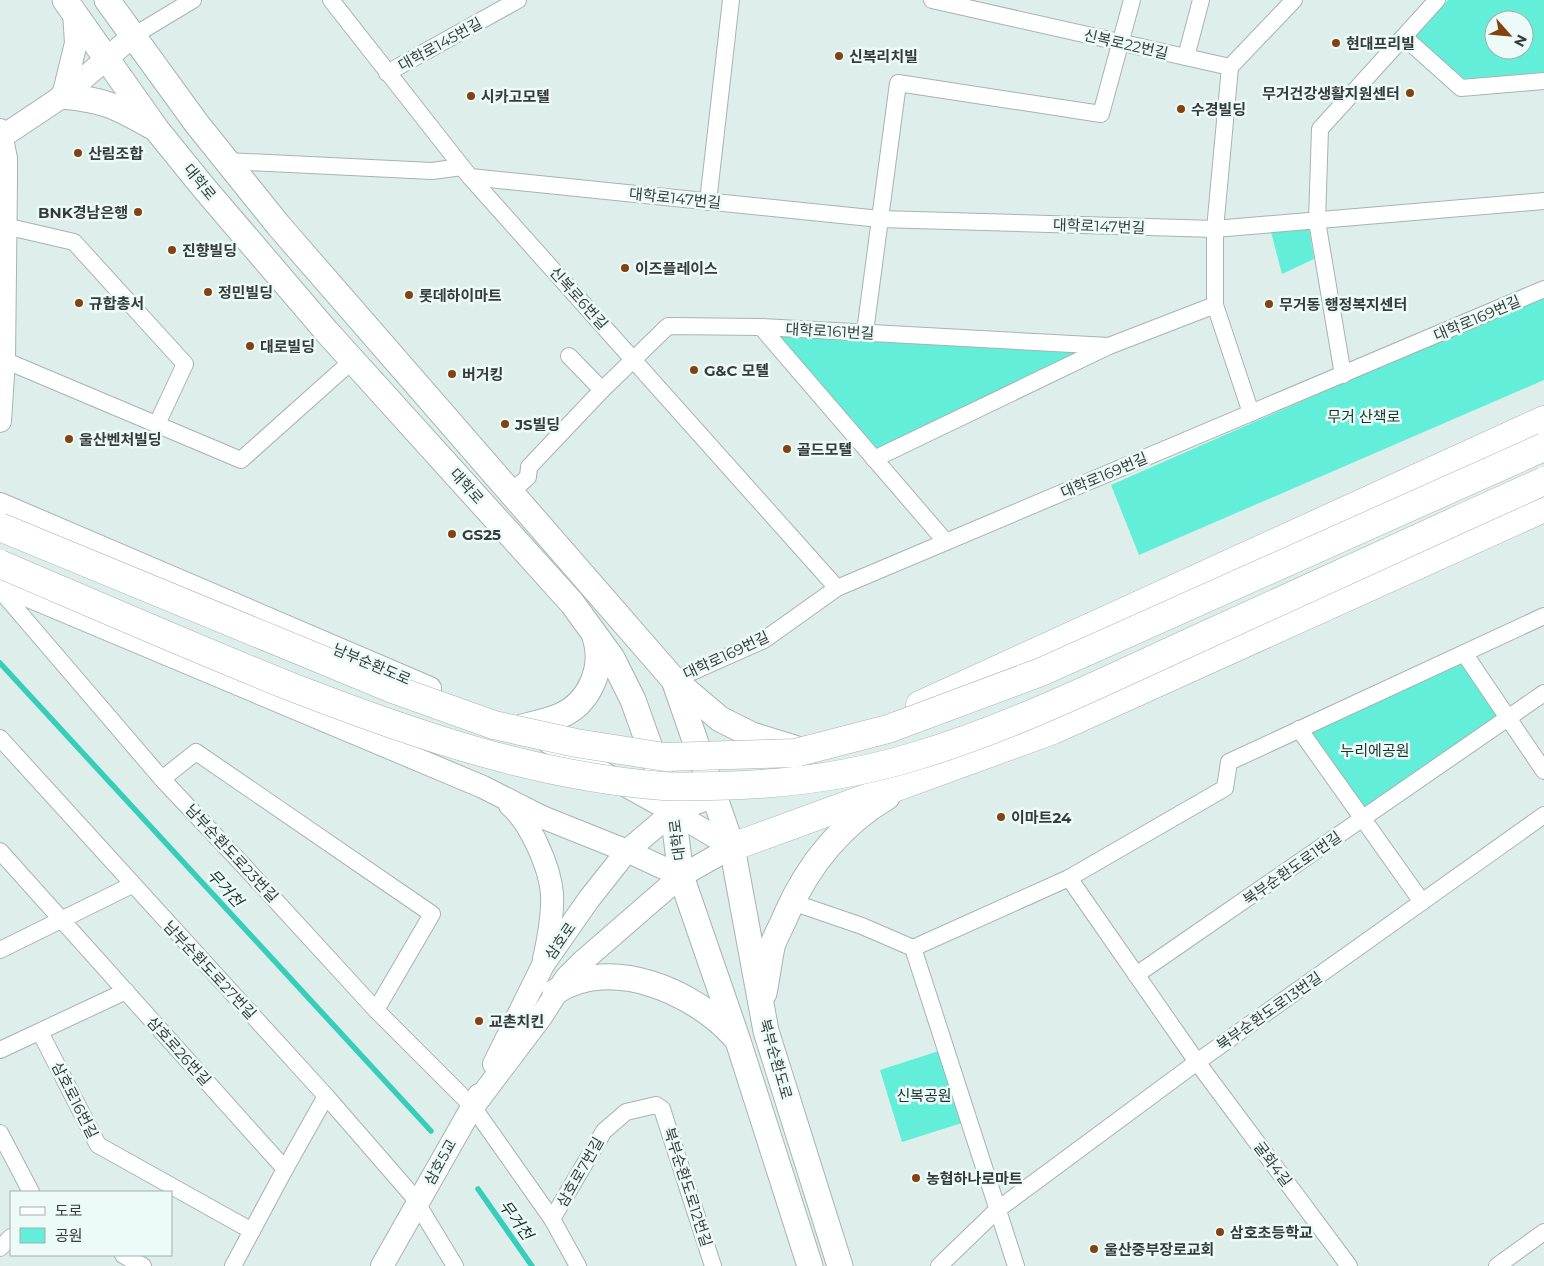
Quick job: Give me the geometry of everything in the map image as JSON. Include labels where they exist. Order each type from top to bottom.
[{"type":"highway","points":[[714,796],[794,748],[889,717],[936,698],[1544,420]]},
{"type":"highway","points":[[0,526],[393,689],[494,726],[576,743],[665,757],[795,754],[888,730],[1041,672],[1544,447]]},
{"type":"highway","points":[[0,564],[217,657],[351,710],[438,740],[520,764],[592,778],[667,786],[759,786],[838,774],[914,757],[989,731],[1071,696],[1544,481]]},
{"type":"highway","points":[[732,848],[1054,730],[1544,508]]},
{"type":"main road","name":"대학로","points":[[107,0],[226,160],[674,680],[732,848]]},
{"type":"main road","name":"대학로","points":[[70,6],[157,130],[250,242],[353,360],[572,603],[594,632],[625,680],[673,812],[681,876],[738,1041]]},
{"type":"main road","points":[[63,96],[76,43],[70,6]]},
{"type":"main road","points":[[0,420],[4,360],[6,158],[1,133],[63,96],[133,36]]},
{"type":"main road","points":[[63,96],[93,99],[116,106],[157,130]]},
{"type":"main road","name":"남부순환도로","points":[[0,504],[410,681],[472,704],[522,727],[673,812],[732,848]]},
{"type":"main road","points":[[0,584],[498,794],[542,817],[627,851],[681,876]]},
{"type":"main road","points":[[522,727],[561,715],[585,696],[595,677],[599,660],[594,632]]},
{"type":"main road","points":[[674,680],[720,719],[752,735],[794,748]]},
{"type":"main road","points":[[761,1008],[773,946],[792,902],[819,858],[840,832],[857,817],[913,782]]},
{"type":"main road","points":[[498,794],[525,821],[533,836],[546,871],[552,894],[549,936],[543,965]]},
{"type":"main road","name":"삼호로","points":[[473,1107],[543,965],[589,899],[627,851],[673,812],[714,796]]},
{"type":"main road","name":"삼호로","points":[[458,1131],[473,1107],[541,1017],[555,992],[583,961],[681,876],[732,848]]},
{"type":"main road","name":"북부순환도로","points":[[732,848],[766,1031],[840,1266]]},
{"type":"main road","points":[[555,992],[567,984],[600,977],[639,982],[672,993],[702,1008],[725,1026],[738,1041]]},
{"type":"main road","name":"북부순환도로","points":[[738,1041],[810,1266]]},
{"type":"main road","name":"삼호5교","points":[[420,1199],[458,1131]]},
{"type":"main road","points":[[382,1266],[420,1199]]},
{"type":"street","points":[[133,36],[194,0]]},
{"type":"street","name":"신복로6번길","points":[[331,0],[466,172],[837,588]]},
{"type":"street","name":"대학로145번길","points":[[388,73],[518,0]]},
{"type":"street","points":[[708,202],[731,0]]},
{"type":"street","name":"신복로22번길","points":[[932,0],[1230,67]]},
{"type":"street","points":[[865,332],[898,84],[1101,114],[1132,0]]},
{"type":"street","points":[[1186,57],[1201,0]]},
{"type":"street","points":[[1251,413],[1215,305],[1216,229],[1230,67],[1294,0]]},
{"type":"street","points":[[1343,375],[1317,220],[1320,129],[1438,0]]},
{"type":"street","points":[[1404,37],[1461,88],[1544,81]]},
{"type":"street","name":"대학로147번길","points":[[226,160],[466,172],[708,202],[880,219],[1216,229],[1544,201]]},
{"type":"street","points":[[5,226],[74,242],[185,364],[156,424]]},
{"type":"street","name":"대학로169번길","points":[[674,680],[764,640],[837,588],[1544,289]]},
{"type":"street","name":"대학로161번길","points":[[511,492],[528,477],[529,467],[602,390],[668,326],[761,327],[1110,346],[1215,305]]},
{"type":"street","points":[[761,327],[946,542]]},
{"type":"street","points":[[874,458],[1110,346]]},
{"type":"street","points":[[569,356],[602,390]]},
{"type":"street","points":[[4,360],[241,460],[353,360]]},
{"type":"street","name":"남부순환도로23번길","points":[[0,590],[162,779],[244,865],[376,1010],[473,1107]]},
{"type":"street","points":[[792,902],[862,926],[913,948],[1069,878],[1225,788],[1229,762],[1544,616]]},
{"type":"street","points":[[1464,653],[1544,771]]},
{"type":"street","name":"북부순환도로1번길","points":[[1136,975],[1544,693]]},
{"type":"street","points":[[1299,729],[1422,902]]},
{"type":"street","name":"남부순환도로27번길","points":[[0,738],[326,1096],[412,1195],[420,1199],[455,1266]]},
{"type":"street","points":[[162,779],[196,752],[432,914],[376,1010]]},
{"type":"street","name":"북부순환도로13번길","points":[[939,1266],[997,1210],[1197,1062],[1544,815]]},
{"type":"street","name":"삼호로26번길","points":[[1,853],[285,1169]]},
{"type":"street","points":[[1069,878],[1136,975]]},
{"type":"street","points":[[0,950],[132,885]]},
{"type":"street","points":[[913,948],[1016,1266]]},
{"type":"street","name":"굴화4길","points":[[1136,975],[1197,1062],[1349,1266]]},
{"type":"street","points":[[0,1050],[126,991]]},
{"type":"street","name":"삼호로16번길","points":[[40,1032],[98,1145],[252,1231]]},
{"type":"street","points":[[233,1266],[326,1096]]},
{"type":"street","name":"삼호로7번길","points":[[552,1219],[604,1131],[626,1112],[656,1105],[662,1109]]},
{"type":"street","name":"삼호로7번길","points":[[473,1107],[552,1219],[578,1266]]},
{"type":"street","name":"북부순환도로12번길","points":[[662,1109],[713,1266]]},
{"type":"street","points":[[0,1133],[30,1191]]},
{"type":"street","points":[[1497,1266],[1544,1232]]},
{"type":"street","points":[[0,1248],[10,1238]]},
{"type":"street","points":[[125,1256],[143,1266]]},
{"type":"green space","points":[[1448,0],[1544,0],[1544,72],[1463,81],[1413,38]]},
{"type":"green space","points":[[1309,228],[1314,259],[1282,274],[1271,232]]},
{"type":"green space","name":"무거 산책로","points":[[1544,295],[1544,380],[1139,555],[1111,485]]},
{"type":"green space","points":[[761,327],[1109,346],[874,459]]},
{"type":"green space","name":"누리에공원","points":[[1464,653],[1508,718],[1363,819],[1299,729]]},
{"type":"green space","name":"신복공원","points":[[945,1049],[968,1121],[902,1142],[880,1070]]},
{"type":"waterway","name":"무거천","points":[[0,663],[431,1131]]},
{"type":"waterway","name":"무거천","points":[[478,1189],[532,1266]]},
{"type":"place","name":"현대프리빌","points":[[1336,43]]},
{"type":"place","name":"신복리치빌","points":[[839,56]]},
{"type":"place","name":"무거건강생활지원센터","points":[[1410,93]]},
{"type":"place","name":"시카고모텔","points":[[471,96]]},
{"type":"place","name":"수경빌딩","points":[[1181,109]]},
{"type":"place","name":"산림조합","points":[[78,153]]},
{"type":"place","name":"BNK경남은행","points":[[138,212]]},
{"type":"place","name":"진향빌딩","points":[[172,250]]},
{"type":"place","name":"이즈플레이스","points":[[625,268]]},
{"type":"place","name":"정민빌딩","points":[[208,292]]},
{"type":"place","name":"롯데하이마트","points":[[409,295]]},
{"type":"place","name":"규합총서","points":[[79,303]]},
{"type":"place","name":"무거동 행정복지센터","points":[[1269,304]]},
{"type":"place","name":"대로빌딩","points":[[250,346]]},
{"type":"place","name":"G&C 모텔","points":[[694,370]]},
{"type":"place","name":"버거킹","points":[[452,374]]},
{"type":"place","name":"JS빌딩","points":[[505,424]]},
{"type":"place","name":"울산벤처빌딩","points":[[69,439]]},
{"type":"place","name":"골드모텔","points":[[787,449]]},
{"type":"place","name":"GS25","points":[[452,534]]},
{"type":"place","name":"이마트24","points":[[1001,817]]},
{"type":"place","name":"교촌치킨","points":[[479,1021]]},
{"type":"place","name":"농협하나로마트","points":[[916,1178]]},
{"type":"place","name":"삼호초등학교","points":[[1220,1232]]},
{"type":"place","name":"울산중부장로교회","points":[[1094,1249]]}]
